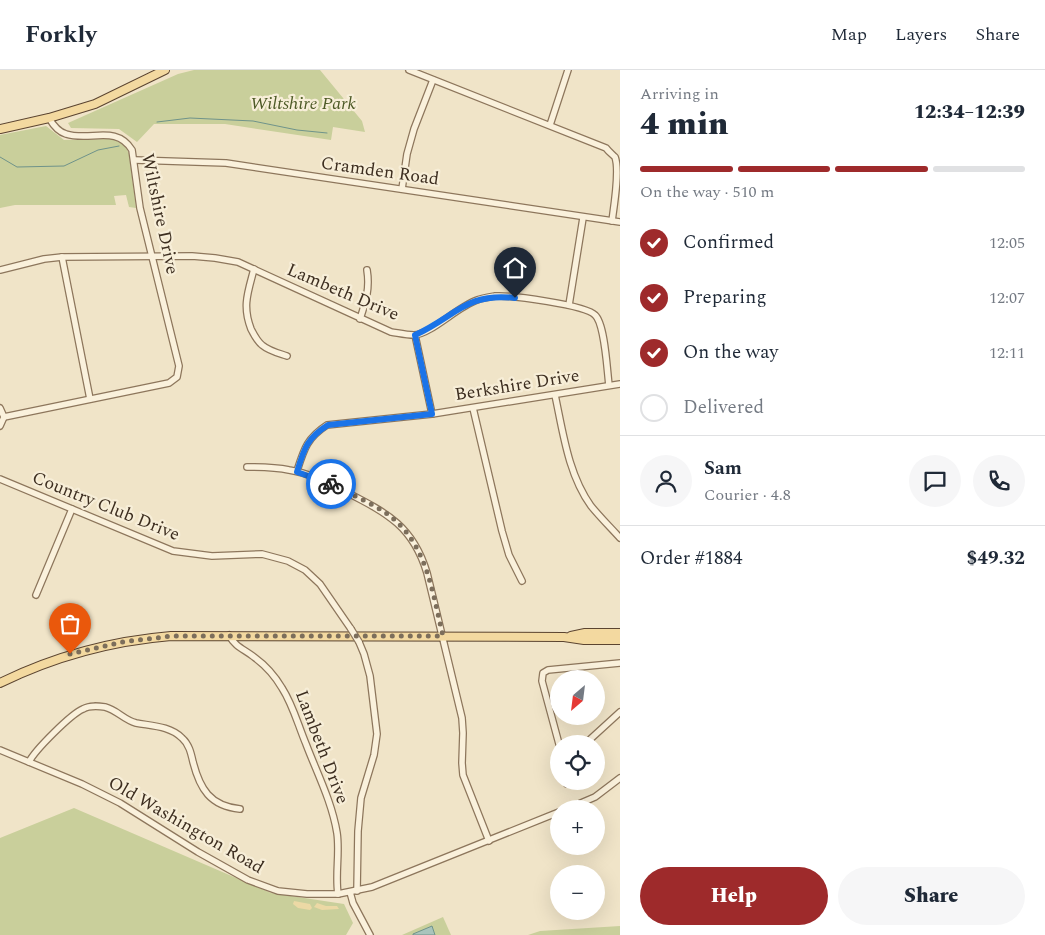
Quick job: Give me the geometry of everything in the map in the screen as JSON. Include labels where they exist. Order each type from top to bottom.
[{"type":"main road","points":[[0,129],[49,118],[95,104],[165,70]]},
{"type":"main road","points":[[564,637],[585,633],[620,633]]},
{"type":"main road","points":[[0,683],[25,670],[60,658],[101,646],[149,638],[229,635],[564,637],[584,640],[620,640]]},
{"type":"street","points":[[409,70],[550,124],[606,148],[615,157],[619,177],[612,221]]},
{"type":"street","points":[[550,124],[568,70]]},
{"type":"street","points":[[402,189],[407,154],[414,129],[433,80]]},
{"type":"street","name":"Wiltshire Drive","points":[[49,118],[56,127],[66,134],[119,137],[129,144],[135,160],[140,208],[179,366],[177,377],[169,384],[90,399]]},
{"type":"street","name":"Cramden Road","points":[[135,160],[226,164],[620,222]]},
{"type":"street","points":[[569,305],[583,218]]},
{"type":"street","name":"Lambeth Drive","points":[[0,270],[62,258],[192,256],[215,258],[238,262],[391,332],[415,335],[433,327],[462,306],[497,296],[569,305],[586,309],[596,315],[602,327],[609,385]]},
{"type":"street","points":[[4,417],[90,399],[62,258]]},
{"type":"street","points":[[254,269],[246,301],[246,317],[253,334],[261,345],[286,356]]},
{"type":"street","points":[[360,318],[369,294],[367,270]]},
{"type":"street","points":[[415,335],[432,414]]},
{"type":"street","name":"Berkshire Drive","points":[[297,472],[309,439],[328,425],[432,414],[620,384]]},
{"type":"street","points":[[555,395],[566,447],[577,481],[590,505],[620,538]]},
{"type":"street","points":[[0,408],[4,417],[0,426]]},
{"type":"street","points":[[473,408],[504,539],[509,555],[522,581]]},
{"type":"street","points":[[247,467],[280,468],[323,481],[379,509],[394,519],[407,532],[415,544],[425,565],[462,718],[464,775],[489,841]]},
{"type":"street","name":"Country Club Drive","points":[[0,479],[173,551],[200,555],[262,554],[288,561],[313,577],[331,599],[359,642],[370,676],[377,734],[374,755],[361,798],[358,831],[357,891]]},
{"type":"street","points":[[36,595],[72,509]]},
{"type":"street","name":"Lambeth Drive","points":[[229,635],[236,646],[256,659],[275,677],[283,688],[292,707],[333,816],[338,843],[336,880],[338,894]]},
{"type":"street","points":[[557,735],[542,681],[543,673],[548,670],[620,663]]},
{"type":"street","points":[[29,762],[37,749],[78,712],[93,706],[106,708],[132,722],[160,727],[179,735],[187,744],[199,781],[206,793],[223,806],[240,810]]},
{"type":"street","points":[[595,735],[620,712]]},
{"type":"street","name":"Old Washington Road","points":[[0,750],[82,784],[120,803],[198,852],[248,880],[278,891],[307,894],[338,894],[372,887],[550,816]]},
{"type":"street","points":[[588,800],[620,778]]},
{"type":"street","points":[[350,892],[356,911],[370,935]]},
{"type":"green space","name":"Wiltshire Park","points":[[194,70],[320,70],[362,121],[365,132],[333,127],[331,140],[225,124],[154,124],[137,142],[119,129],[71,128],[68,123],[178,74]]},
{"type":"green space","points":[[46,126],[64,140],[112,139],[123,143],[129,153],[136,208],[129,207],[126,195],[114,196],[116,205],[15,205],[0,208],[0,135]]},
{"type":"green space","points":[[74,808],[271,893],[344,904],[353,923],[346,935],[0,935],[0,838]]},
{"type":"green space","points":[[443,917],[451,935],[402,935]]},
{"type":"green space","points":[[620,926],[620,935],[528,935],[540,931]]},
{"type":"sand","points":[[294,901],[310,904],[312,908],[310,910],[298,908],[293,904]]},
{"type":"sand","points":[[317,903],[326,906],[337,906],[339,909],[322,910],[314,907]]},
{"type":"water","points":[[432,926],[435,935],[413,935],[413,934]]},
{"type":"waterway","points":[[157,122],[190,118],[253,121],[297,130],[327,133]]},
{"type":"waterway","points":[[0,157],[17,167],[64,166],[98,150],[119,146]]},
{"type":"way so far","points":[[70,654],[122,642],[172,636],[443,636],[425,565],[412,538],[394,519],[384,512],[331,484]]},
{"type":"route","points":[[331,484],[297,472],[309,439],[328,425],[432,414],[415,335],[433,327],[462,306],[478,300],[497,296],[515,298]]}]
